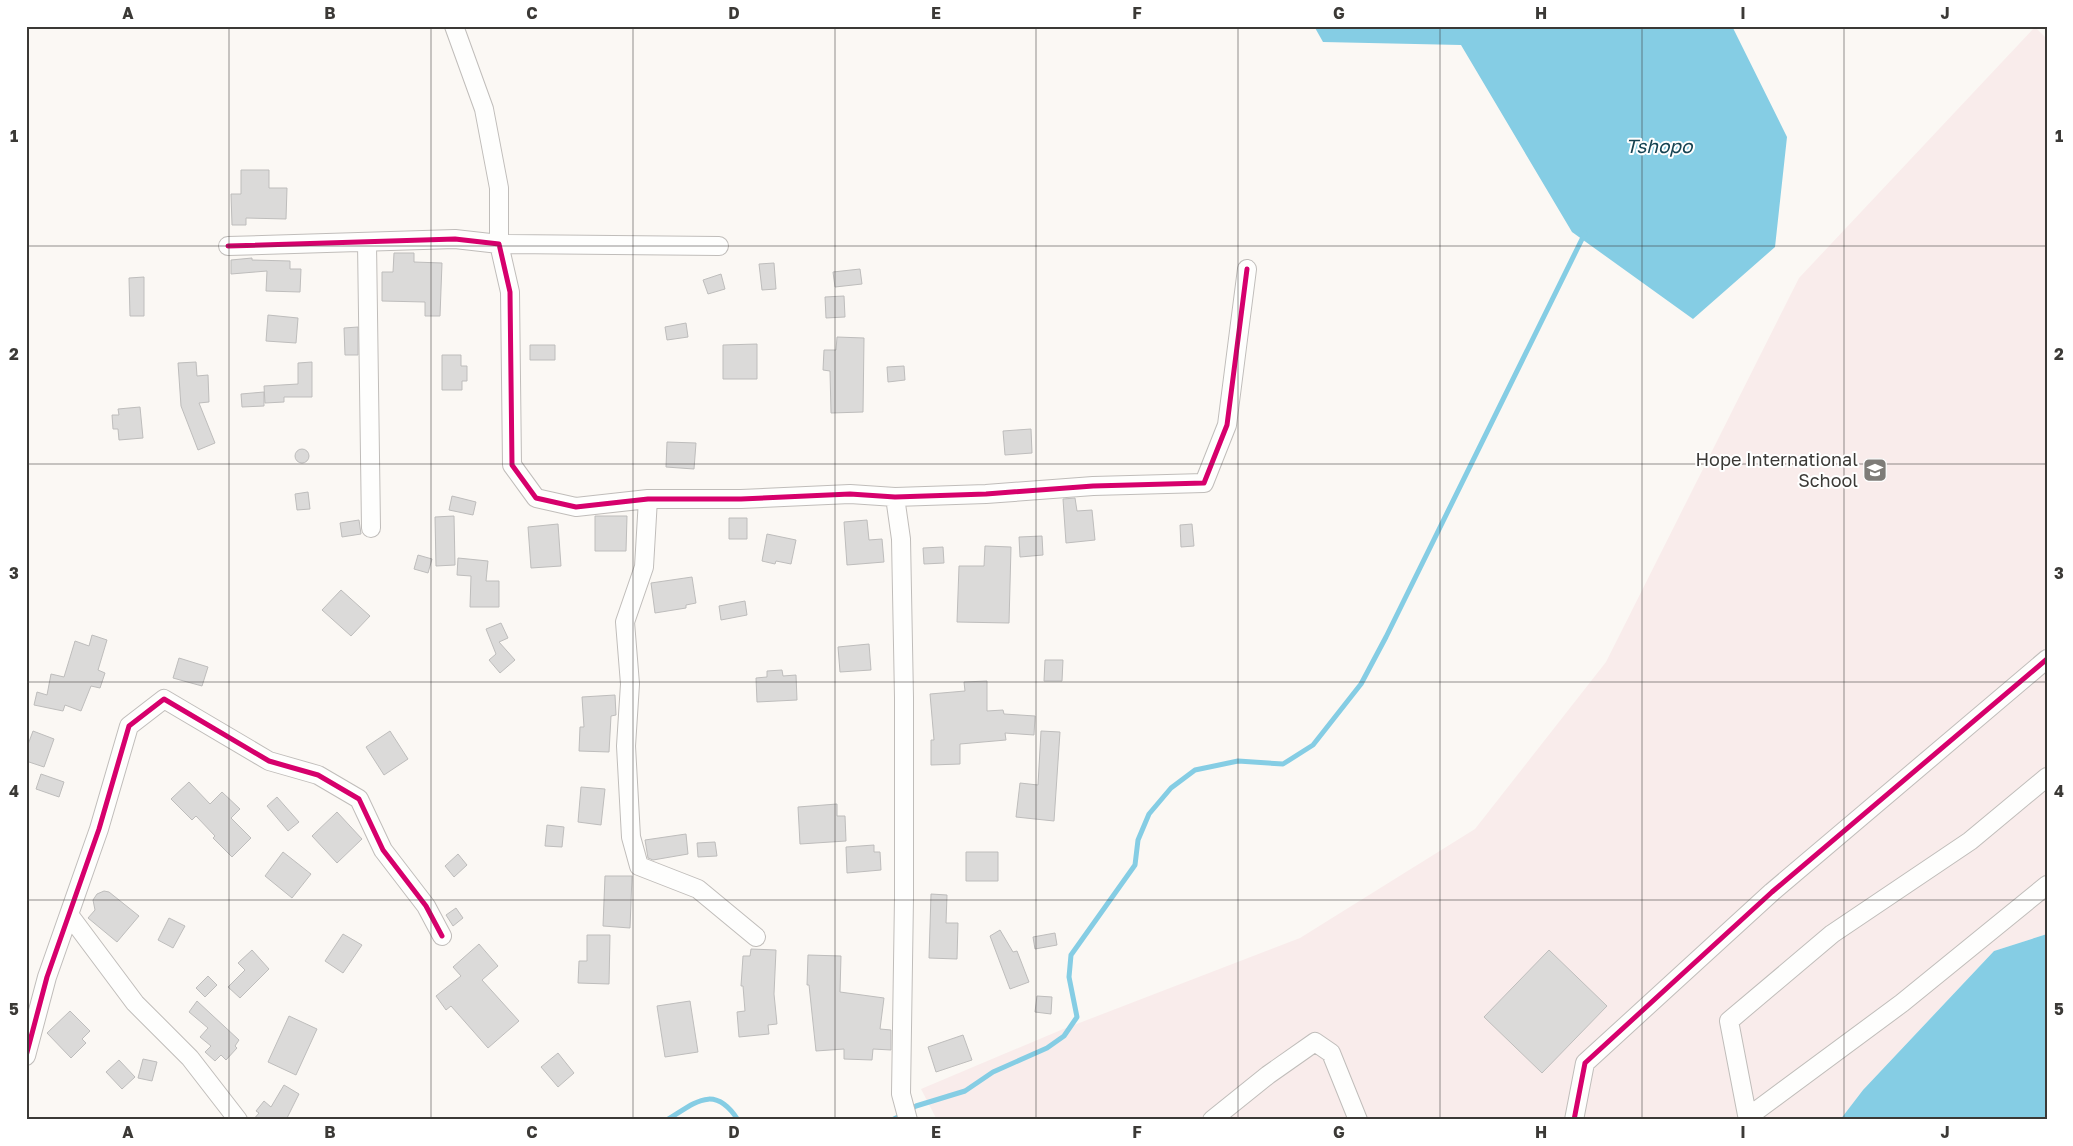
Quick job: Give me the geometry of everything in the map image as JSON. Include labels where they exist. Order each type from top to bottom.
[{"type":"street","points":[[454,26],[484,109],[499,188],[499,244],[510,292],[512,465],[536,498],[576,507],[648,498],[741,499],[850,494],[895,497],[986,494],[1093,486],[1204,483],[1227,425],[1247,269]]},
{"type":"street","points":[[228,246],[455,239],[499,244],[719,246]]},
{"type":"street","points":[[368,242],[371,528]]},
{"type":"street","points":[[895,497],[901,540],[903,678],[904,898],[900,1094],[904,1100],[908,1120]]},
{"type":"street","points":[[648,498],[644,567],[625,622],[630,684],[626,746],[631,837],[639,866],[698,889],[756,937]]},
{"type":"street","points":[[1574,1120],[1585,1063],[1772,892],[2047,659]]},
{"type":"street","points":[[26,1056],[47,977],[99,829],[129,726],[164,699],[269,761],[318,776],[359,799],[383,850],[426,906],[442,936]]},
{"type":"street","points":[[2047,777],[1970,841],[1832,934],[1729,1021],[1748,1118],[1902,1003],[2047,885]]},
{"type":"street","points":[[70,916],[135,1003],[190,1058],[238,1120]]},
{"type":"street","points":[[1212,1120],[1268,1075],[1315,1042],[1330,1054],[1358,1120]]},
{"type":"shaded area","name":"Hope International School","points":[[2035,27],[2047,39],[2047,934],[1994,951],[1863,1090],[1840,1120],[937,1120],[921,1089],[1061,1030],[1300,938],[1475,829],[1606,662],[1799,278]]},
{"type":"water","name":"Tshopo","points":[[1314,26],[1732,26],[1787,137],[1775,247],[1693,319],[1572,232],[1461,45],[1323,42]]},
{"type":"water","points":[[2047,934],[2047,1120],[1840,1120],[1863,1090],[1994,951]]},
{"type":"building","points":[[241,170],[269,170],[269,188],[287,188],[286,219],[246,218],[246,225],[232,225],[231,194],[241,194]]},
{"type":"building","points":[[394,253],[414,253],[414,262],[442,263],[440,316],[425,316],[425,302],[382,301],[382,272],[393,272]]},
{"type":"building","points":[[252,258],[252,260],[290,261],[290,269],[301,269],[300,292],[266,291],[267,271],[231,274],[231,260]]},
{"type":"building","points":[[774,263],[776,289],[762,290],[759,264]]},
{"type":"building","points":[[860,269],[862,284],[835,287],[833,272]]},
{"type":"building","points":[[721,274],[725,289],[708,294],[703,280]]},
{"type":"building","points":[[144,277],[144,316],[130,316],[129,278]]},
{"type":"building","points":[[844,296],[845,317],[826,318],[825,297]]},
{"type":"building","points":[[268,315],[298,318],[296,343],[266,341]]},
{"type":"building","points":[[686,323],[688,337],[667,340],[665,327]]},
{"type":"building","points":[[358,327],[358,355],[345,355],[344,328]]},
{"type":"building","points":[[837,337],[864,338],[863,412],[831,413],[830,371],[823,370],[824,350],[836,350]]},
{"type":"building","points":[[757,344],[757,379],[723,379],[723,345]]},
{"type":"building","points":[[530,345],[555,345],[555,360],[530,360]]},
{"type":"building","points":[[442,355],[461,355],[461,366],[467,366],[467,381],[462,381],[462,390],[442,390]]},
{"type":"building","points":[[196,362],[197,376],[208,375],[209,402],[199,403],[215,443],[198,450],[181,406],[178,363]]},
{"type":"building","points":[[312,362],[312,397],[284,397],[284,402],[265,403],[264,386],[298,384],[298,363]]},
{"type":"building","points":[[904,366],[905,380],[888,382],[887,367]]},
{"type":"building","points":[[264,392],[264,406],[242,407],[241,394]]},
{"type":"building","points":[[140,407],[143,438],[119,440],[118,429],[113,429],[112,415],[119,415],[118,409]]},
{"type":"building","points":[[1031,429],[1032,453],[1005,455],[1003,431]]},
{"type":"building","points":[[667,442],[696,443],[694,469],[666,467]]},
{"type":"building","points":[[299,449],[305,449],[309,456],[305,463],[299,463],[295,459],[295,453]]},
{"type":"building","points":[[308,492],[310,509],[297,510],[295,494]]},
{"type":"building","points":[[452,496],[476,502],[473,515],[449,510]]},
{"type":"building","points":[[1075,498],[1077,511],[1092,510],[1095,540],[1066,543],[1063,499]]},
{"type":"building","points":[[454,516],[455,565],[436,566],[435,517]]},
{"type":"building","points":[[595,516],[627,516],[626,551],[595,551]]},
{"type":"building","points":[[729,518],[747,518],[747,539],[729,539]]},
{"type":"building","points":[[359,520],[361,534],[342,537],[340,523]]},
{"type":"building","points":[[867,520],[869,540],[882,539],[884,562],[847,565],[844,522]]},
{"type":"building","points":[[558,524],[561,566],[531,568],[528,527]]},
{"type":"building","points":[[1192,524],[1194,546],[1181,547],[1180,525]]},
{"type":"building","points":[[767,534],[796,540],[791,564],[776,561],[775,564],[762,561]]},
{"type":"building","points":[[1042,536],[1043,555],[1020,557],[1019,537]]},
{"type":"building","points":[[985,546],[1011,547],[1009,623],[957,622],[959,566],[984,566]]},
{"type":"building","points":[[943,547],[944,563],[924,564],[923,548]]},
{"type":"building","points":[[418,555],[432,559],[428,573],[414,569]]},
{"type":"building","points":[[458,558],[488,561],[486,581],[499,581],[499,607],[470,607],[471,576],[457,575]]},
{"type":"building","points":[[692,577],[696,603],[686,605],[686,608],[655,613],[651,583]]},
{"type":"building","points":[[341,590],[370,616],[351,636],[322,610]]},
{"type":"building","points":[[745,601],[747,615],[721,620],[719,606]]},
{"type":"building","points":[[501,623],[508,638],[499,642],[515,660],[500,673],[489,660],[496,654],[486,629]]},
{"type":"building","points":[[92,635],[107,640],[98,670],[105,673],[100,688],[91,686],[81,711],[65,705],[63,711],[34,705],[37,692],[47,695],[51,674],[64,677],[75,641],[89,646]]},
{"type":"building","points":[[869,644],[871,670],[840,672],[838,647]]},
{"type":"building","points":[[179,658],[208,667],[202,686],[173,678]]},
{"type":"building","points":[[1045,660],[1063,660],[1062,681],[1044,681]]},
{"type":"building","points":[[782,670],[783,676],[796,675],[797,700],[757,702],[756,678],[767,677],[767,671]]},
{"type":"building","points":[[987,681],[987,711],[1003,710],[1004,714],[1035,716],[1034,735],[1005,733],[1006,740],[960,744],[960,764],[931,765],[931,740],[934,740],[930,694],[965,691],[964,682]]},
{"type":"building","points":[[615,695],[616,715],[611,716],[609,752],[579,751],[580,727],[584,727],[582,697]]},
{"type":"building","points":[[33,731],[54,739],[44,767],[26,761],[26,750]]},
{"type":"building","points":[[390,731],[408,759],[384,775],[366,747]]},
{"type":"building","points":[[1041,731],[1060,732],[1054,821],[1016,817],[1020,783],[1038,785]]},
{"type":"building","points":[[41,774],[64,782],[59,797],[36,789]]},
{"type":"building","points":[[189,782],[210,804],[222,792],[240,809],[231,818],[251,838],[232,857],[213,838],[215,836],[196,816],[192,820],[171,799]]},
{"type":"building","points":[[581,787],[605,789],[601,825],[578,822]]},
{"type":"building","points":[[277,797],[299,822],[288,831],[267,806]]},
{"type":"building","points":[[837,804],[837,816],[845,816],[846,841],[800,844],[798,807]]},
{"type":"building","points":[[337,812],[362,839],[337,863],[312,836]]},
{"type":"building","points":[[547,825],[564,827],[562,847],[545,846]]},
{"type":"building","points":[[686,834],[688,854],[653,860],[648,858],[645,840]]},
{"type":"building","points":[[715,842],[717,856],[698,857],[697,843]]},
{"type":"building","points":[[874,845],[874,852],[880,852],[881,870],[847,873],[846,847]]},
{"type":"building","points":[[283,852],[311,874],[292,898],[265,876]]},
{"type":"building","points":[[966,852],[998,852],[998,881],[966,881]]},
{"type":"building","points":[[458,854],[467,865],[454,877],[445,866]]},
{"type":"building","points":[[605,876],[632,876],[630,928],[603,926]]},
{"type":"building","points":[[104,891],[109,892],[139,916],[117,942],[88,918],[95,910],[93,900],[97,894]]},
{"type":"building","points":[[931,894],[947,895],[946,923],[958,923],[957,959],[929,958]]},
{"type":"building","points":[[456,908],[463,918],[453,926],[446,915]]},
{"type":"building","points":[[169,918],[185,926],[173,948],[158,940]]},
{"type":"building","points":[[1000,930],[1013,952],[1017,951],[1029,982],[1010,989],[990,936]]},
{"type":"building","points":[[1055,933],[1057,945],[1035,949],[1033,937]]},
{"type":"building","points":[[343,934],[362,945],[343,973],[325,961]]},
{"type":"building","points":[[587,935],[610,935],[609,984],[578,983],[579,961],[587,961]]},
{"type":"building","points":[[479,944],[498,966],[482,980],[519,1021],[488,1048],[451,1006],[446,1010],[436,996],[461,976],[453,967]]},
{"type":"building","points":[[751,949],[776,950],[774,994],[777,1024],[768,1025],[769,1034],[739,1037],[737,1012],[745,1011],[743,986],[741,986],[743,956],[750,956]]},
{"type":"building","points":[[252,950],[269,969],[240,998],[228,987],[245,970],[238,963]]},
{"type":"building","points":[[1549,950],[1607,1006],[1542,1073],[1484,1017]]},
{"type":"building","points":[[808,955],[841,956],[840,992],[884,998],[880,1029],[891,1030],[891,1050],[873,1049],[872,1060],[844,1059],[844,1049],[816,1051],[809,985],[807,985]]},
{"type":"building","points":[[208,976],[217,985],[205,997],[196,988]]},
{"type":"building","points":[[1037,996],[1052,997],[1051,1014],[1035,1012]]},
{"type":"building","points":[[197,1001],[239,1040],[235,1046],[237,1048],[226,1060],[221,1055],[215,1061],[205,1052],[211,1046],[200,1037],[208,1028],[189,1012]]},
{"type":"building","points":[[690,1001],[698,1052],[665,1057],[657,1006]]},
{"type":"building","points":[[70,1011],[90,1031],[82,1039],[86,1043],[71,1058],[47,1033]]},
{"type":"building","points":[[289,1016],[317,1029],[296,1075],[268,1062]]},
{"type":"building","points":[[963,1035],[972,1060],[936,1072],[928,1047]]},
{"type":"building","points":[[558,1053],[574,1073],[558,1087],[541,1067]]},
{"type":"building","points":[[143,1059],[157,1062],[152,1081],[138,1078]]},
{"type":"building","points":[[119,1060],[135,1077],[122,1089],[106,1072]]},
{"type":"building","points":[[284,1085],[299,1094],[286,1120],[253,1120],[259,1113],[256,1111],[264,1101],[271,1107]]},
{"type":"waterway","points":[[910,1110],[916,1106],[965,1091],[993,1072],[1047,1048],[1064,1036],[1077,1017],[1069,977],[1071,955],[1135,865],[1138,840],[1149,814],[1171,788],[1195,770],[1238,761],[1283,764],[1313,745],[1361,684],[1585,233]]},
{"type":"waterway","points":[[667,1120],[695,1103],[712,1099],[721,1102],[738,1120]]},
{"type":"waterway","points":[[892,1120],[902,1115]]},
{"type":"cycle path","points":[[228,246],[455,239],[499,244],[510,292],[512,465],[536,498],[576,507],[648,499],[741,499],[850,494],[895,497],[986,494],[1093,486],[1204,483],[1227,425],[1247,269]]},
{"type":"cycle path","points":[[1574,1120],[1585,1063],[1772,892],[2047,659]]},
{"type":"cycle path","points":[[26,1056],[47,977],[99,829],[129,726],[164,699],[269,761],[318,775],[359,799],[383,850],[426,906],[442,936]]},
{"type":"place","name":"Hope International School","points":[[1875,470]]}]
